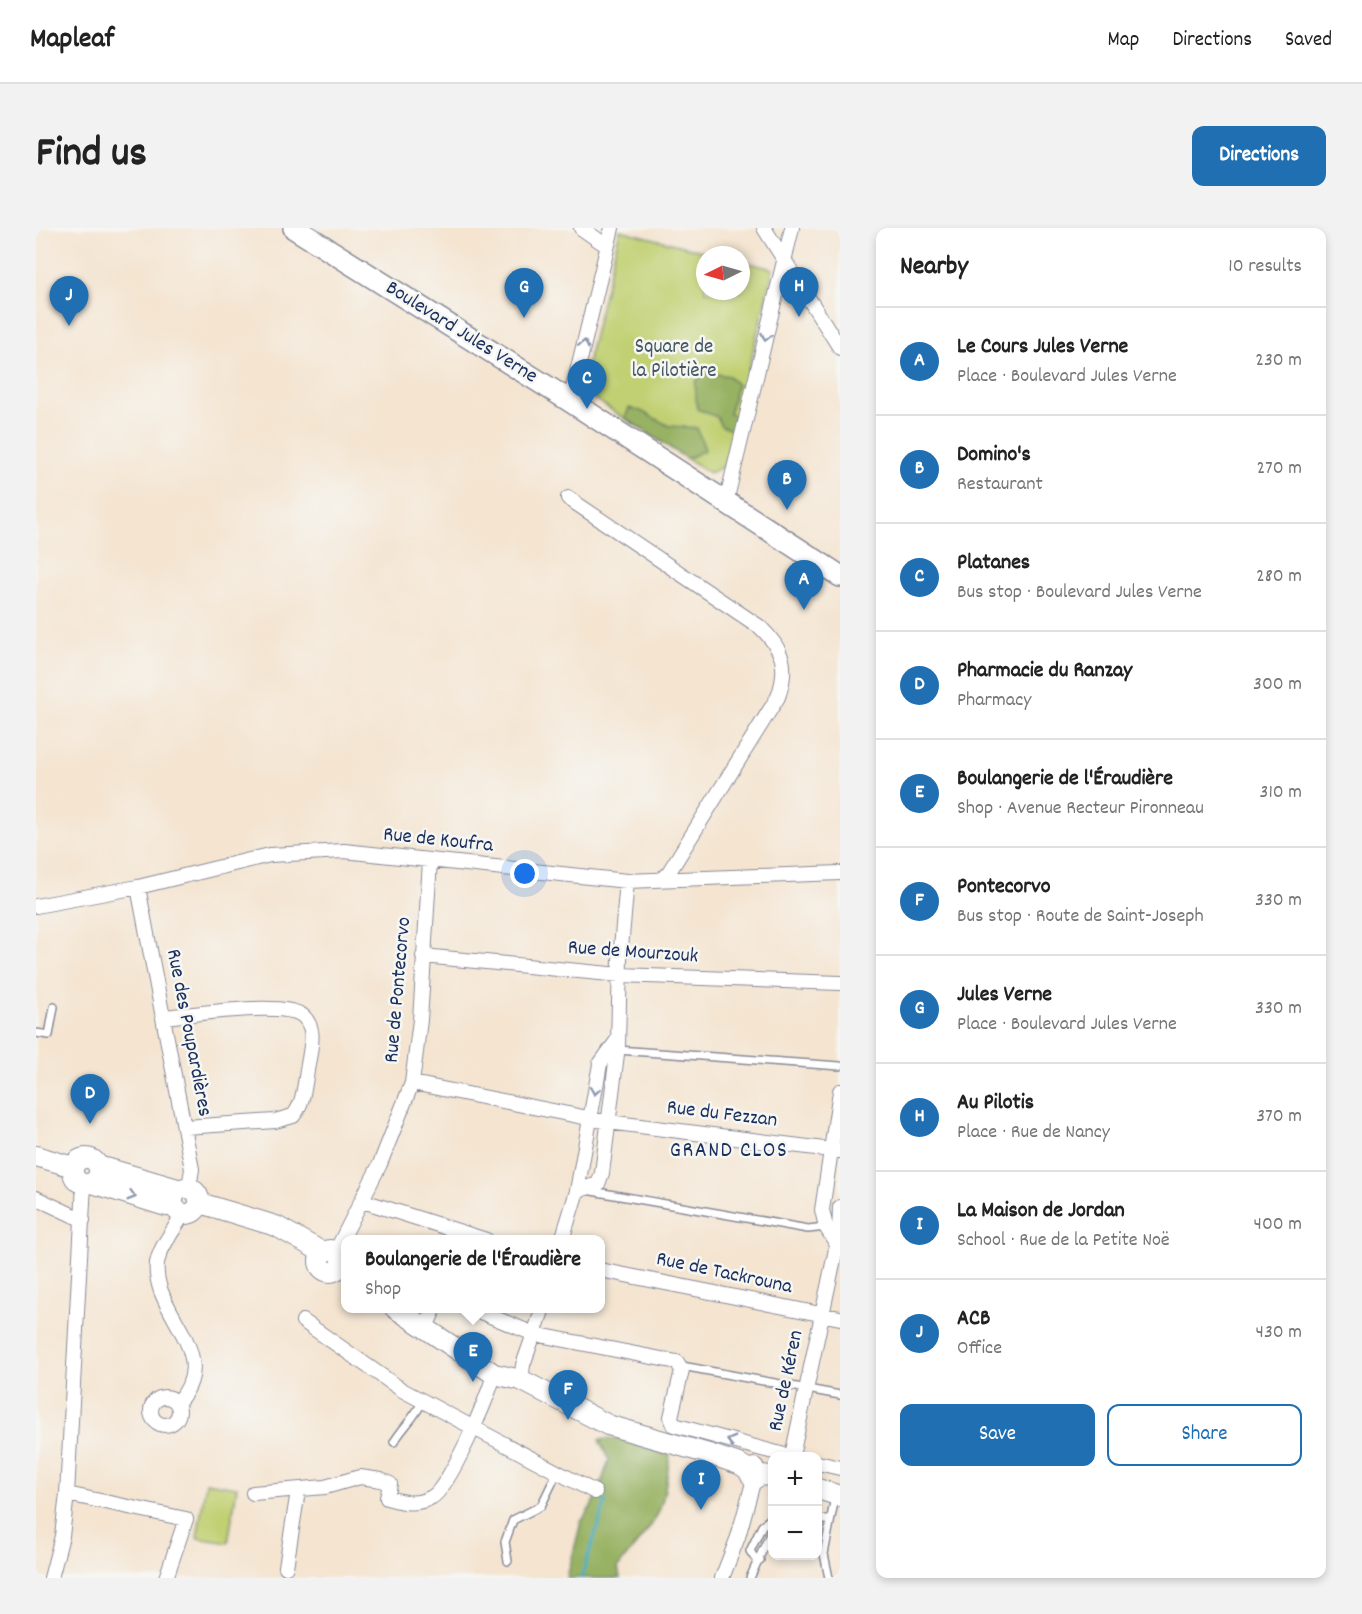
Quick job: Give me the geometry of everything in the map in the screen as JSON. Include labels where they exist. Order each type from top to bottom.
[{"type":"main road","name":"Boulevard Jules Verne","points":[[294,228],[570,401],[840,576]]},
{"type":"street","points":[[581,228],[607,246]]},
{"type":"street","points":[[570,401],[612,228]]},
{"type":"street","points":[[764,228],[840,348]]},
{"type":"street","points":[[726,502],[792,228]]},
{"type":"street","points":[[568,498],[759,627],[771,638],[784,665],[784,679],[778,697],[669,872],[661,880]]},
{"type":"street","name":"Rue de Koufra","points":[[36,906],[138,887],[270,855],[344,851],[627,881],[840,873]]},
{"type":"street","name":"Rue de Pontecorvo","points":[[348,1235],[389,1144],[412,1083],[420,1020],[430,861]]},
{"type":"street","points":[[581,1191],[600,1180],[618,1045],[620,975],[627,881]]},
{"type":"street","name":"Rue des Poupardières","points":[[138,887],[192,1169],[185,1200]]},
{"type":"street","name":"Rue de Mourzouk","points":[[423,956],[620,975],[840,983]]},
{"type":"street","points":[[163,1017],[288,1009],[303,1016],[312,1034],[300,1105],[293,1116],[275,1121],[185,1127]]},
{"type":"street","points":[[564,1235],[581,1191],[600,1064],[618,1045]]},
{"type":"street","points":[[412,1083],[591,1118]]},
{"type":"street","points":[[838,1238],[826,1227],[822,1210],[836,1150],[840,1091]]},
{"type":"street","name":"Rue du Fezzan","points":[[591,1118],[836,1150]]},
{"type":"street","points":[[36,1156],[73,1167],[78,1161],[86,1158],[94,1161],[83,1220],[67,1494],[61,1542],[51,1578]]},
{"type":"street","points":[[92,1178],[106,1168],[185,1200],[276,1226],[336,1261]]},
{"type":"street","points":[[36,1198],[83,1220]]},
{"type":"street","points":[[177,1402],[189,1388],[193,1374],[192,1361],[188,1347],[160,1286],[157,1268],[159,1256],[185,1200]]},
{"type":"street","points":[[363,1201],[473,1235]]},
{"type":"street","name":"Rue de Kéren","points":[[791,1452],[823,1316],[838,1238],[840,1207]]},
{"type":"street","name":"Rue de Tackrouna","points":[[605,1271],[840,1318]]},
{"type":"street","points":[[402,1313],[495,1374],[521,1380],[608,1425],[709,1454],[739,1464],[760,1475],[722,1578]]},
{"type":"street","points":[[425,1329],[433,1313]]},
{"type":"street","points":[[483,1313],[534,1334],[673,1361],[682,1366],[671,1417],[674,1425],[775,1452]]},
{"type":"street","points":[[521,1380],[541,1313]]},
{"type":"street","points":[[303,1321],[365,1367],[422,1402],[595,1492]]},
{"type":"street","points":[[253,1492],[325,1488],[363,1478],[390,1484],[387,1498],[410,1504],[424,1501],[442,1487],[490,1392],[495,1374]]},
{"type":"street","points":[[822,1464],[840,1468]]},
{"type":"street","points":[[286,1567],[298,1491]]},
{"type":"street","points":[[67,1494],[186,1519],[166,1578]]},
{"type":"lane","points":[[36,1033],[49,1035],[54,1007]]},
{"type":"lane","points":[[618,1045],[840,1066]]},
{"type":"lane","points":[[581,1191],[808,1229],[826,1227]]},
{"type":"lane","points":[[682,1366],[840,1395]]},
{"type":"lane","points":[[394,1442],[408,1419],[416,1415],[422,1402]]},
{"type":"lane","points":[[508,1561],[505,1542],[513,1520],[541,1506],[557,1473]]},
{"type":"lane","points":[[829,1578],[822,1538],[829,1521],[831,1493]]},
{"type":"lane","points":[[822,1519],[829,1521]]},
{"type":"lane","points":[[760,1560],[750,1551],[762,1526],[768,1520]]},
{"type":"lane","points":[[750,1578],[768,1539]]},
{"type":"green space","name":"Square de la Pilotière","points":[[620,230],[696,250],[696,300],[750,300],[750,263],[773,269],[725,466],[709,473],[590,396],[583,380]]},
{"type":"green space","points":[[701,374],[729,376],[737,385],[729,414],[737,416],[734,431],[721,426],[717,417],[697,409],[695,383]]},
{"type":"green space","points":[[629,408],[641,411],[669,426],[697,428],[705,450],[687,459],[625,418]]},
{"type":"green space","points":[[616,1438],[670,1455],[661,1504],[651,1526],[618,1568],[620,1578],[567,1578],[581,1522],[596,1499],[609,1460],[599,1440]]},
{"type":"green space","points":[[206,1482],[237,1487],[228,1543],[197,1538]]},
{"type":"waterway","points":[[581,1578],[606,1501]]},
{"type":"place","name":"Au Pilotis","points":[[799,317]]},
{"type":"place","name":"Jules Verne","points":[[524,318]]},
{"type":"place","name":"ACB","points":[[69,326]]},
{"type":"place","name":"Platanes","points":[[587,409]]},
{"type":"place","name":"Domino's","points":[[787,510]]},
{"type":"place","name":"Le Cours Jules Verne","points":[[804,610]]},
{"type":"place","name":"Pharmacie du Ranzay","points":[[90,1124]]},
{"type":"place","name":"Boulangerie de l'Éraudière","points":[[473,1382]]},
{"type":"place","name":"Pontecorvo","points":[[568,1420]]},
{"type":"place","name":"La Maison de Jordan","points":[[701,1510]]},
{"type":"district","name":"GRAND CLOS","points":[[729,1151]]}]
